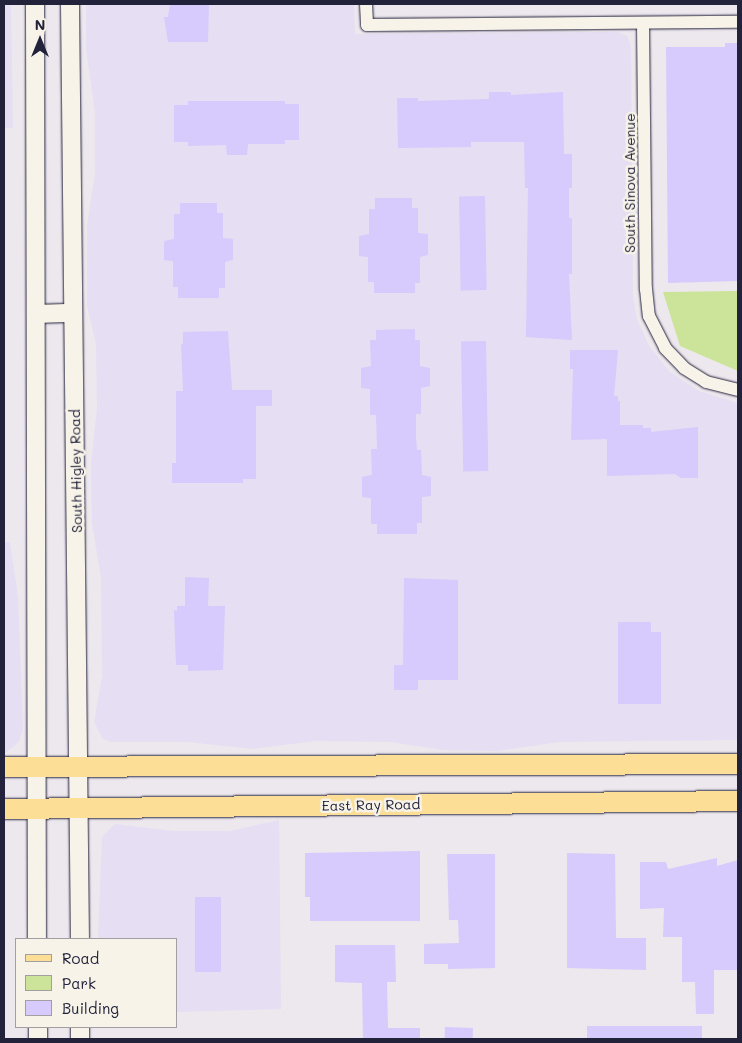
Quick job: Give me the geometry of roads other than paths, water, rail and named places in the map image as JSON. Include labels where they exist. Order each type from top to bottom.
[{"type":"main road","points":[[35,4],[37,938]]},
{"type":"main road","name":"South Higley Road","points":[[70,4],[80,767],[80,938]]},
{"type":"main road","points":[[36,314],[73,313]]},
{"type":"main road","points":[[4,767],[738,764]]},
{"type":"main road","name":"East Ray Road","points":[[4,809],[80,810],[738,801]]},
{"type":"street","points":[[366,4],[367,25],[738,22]]},
{"type":"street","name":"South Sinova Avenue","points":[[643,23],[646,289],[650,316],[660,340],[691,373],[715,386],[738,390]]}]
